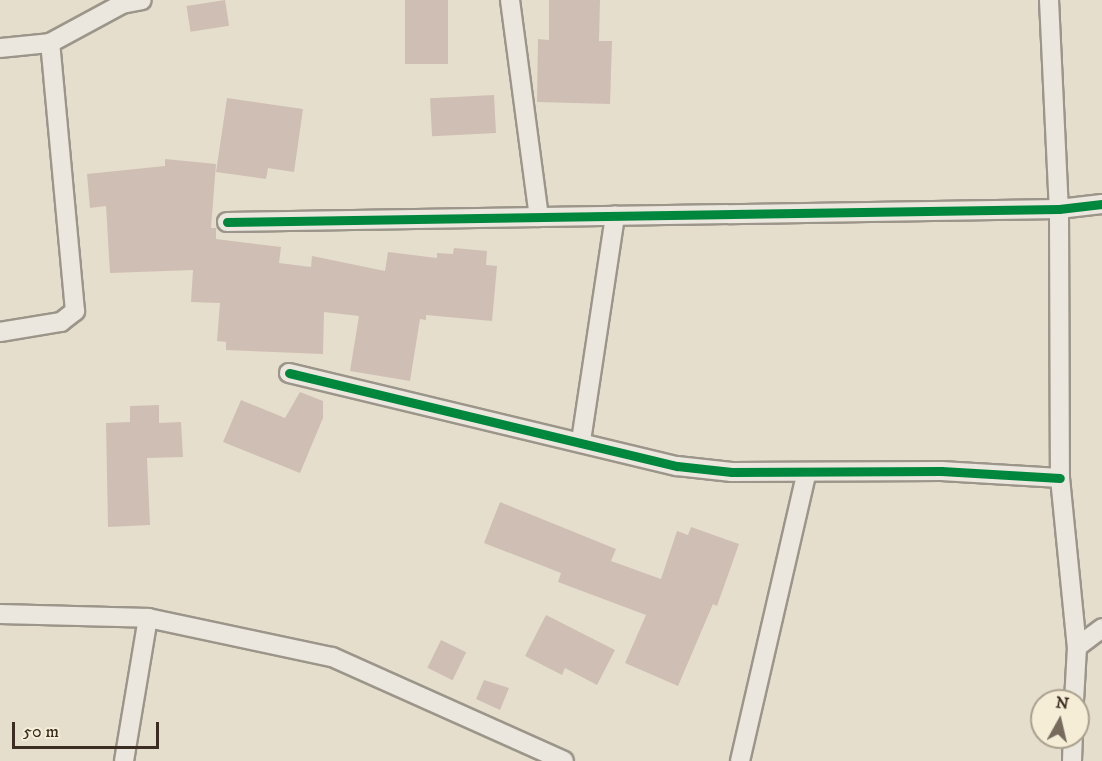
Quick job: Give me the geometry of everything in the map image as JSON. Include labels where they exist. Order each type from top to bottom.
[{"type":"street","points":[[0,48],[50,43],[122,4],[142,0]]},
{"type":"street","points":[[510,0],[539,217]]},
{"type":"street","points":[[1049,0],[1059,209],[1060,478],[1077,646],[1075,689]]},
{"type":"street","points":[[0,332],[61,322],[75,311],[50,43]]},
{"type":"street","points":[[227,222],[1059,209],[1102,204]]},
{"type":"street","points":[[581,441],[615,216]]},
{"type":"street","points":[[289,373],[581,441],[677,466],[806,474],[941,471],[1060,478]]},
{"type":"street","points":[[740,761],[806,474]]},
{"type":"street","points":[[0,614],[147,618],[332,657],[564,761]]},
{"type":"street","points":[[124,761],[147,618]]},
{"type":"street","points":[[1077,646],[1102,628]]},
{"type":"building","points":[[225,0],[229,26],[191,32],[186,6]]},
{"type":"building","points":[[405,0],[448,0],[448,64],[405,64]]},
{"type":"building","points":[[549,0],[600,0],[599,41],[612,41],[610,104],[537,102],[538,39],[549,40]]},
{"type":"building","points":[[494,95],[496,133],[432,136],[430,98]]},
{"type":"building","points":[[227,98],[303,109],[294,172],[268,168],[266,179],[216,172]]},
{"type":"building","points":[[165,159],[216,164],[211,228],[216,228],[216,239],[281,247],[279,263],[311,267],[312,256],[385,271],[388,252],[437,258],[437,253],[453,254],[454,248],[487,251],[486,265],[497,266],[492,321],[426,315],[426,320],[420,319],[410,381],[350,371],[359,316],[324,312],[323,354],[226,350],[226,342],[217,341],[220,303],[191,302],[193,270],[110,273],[106,206],[90,208],[87,174],[165,166]]},
{"type":"building","points":[[300,392],[323,401],[323,418],[300,473],[223,442],[241,400],[285,418]]},
{"type":"building","points":[[159,405],[159,423],[181,422],[183,457],[147,458],[150,525],[108,527],[106,423],[130,422],[130,406]]},
{"type":"building","points":[[500,502],[616,549],[611,561],[661,579],[677,531],[688,535],[691,527],[739,544],[717,606],[713,604],[678,686],[625,663],[646,615],[558,582],[561,573],[484,543]]},
{"type":"building","points":[[546,615],[615,650],[597,685],[565,668],[562,675],[525,656]]},
{"type":"building","points":[[441,640],[466,652],[453,680],[427,668]]},
{"type":"building","points":[[484,680],[509,688],[500,710],[476,699]]},
{"type":"cycle path","points":[[227,222],[1059,209],[1102,204]]},
{"type":"cycle path","points":[[289,373],[677,466],[732,472],[941,471],[1060,478]]}]
